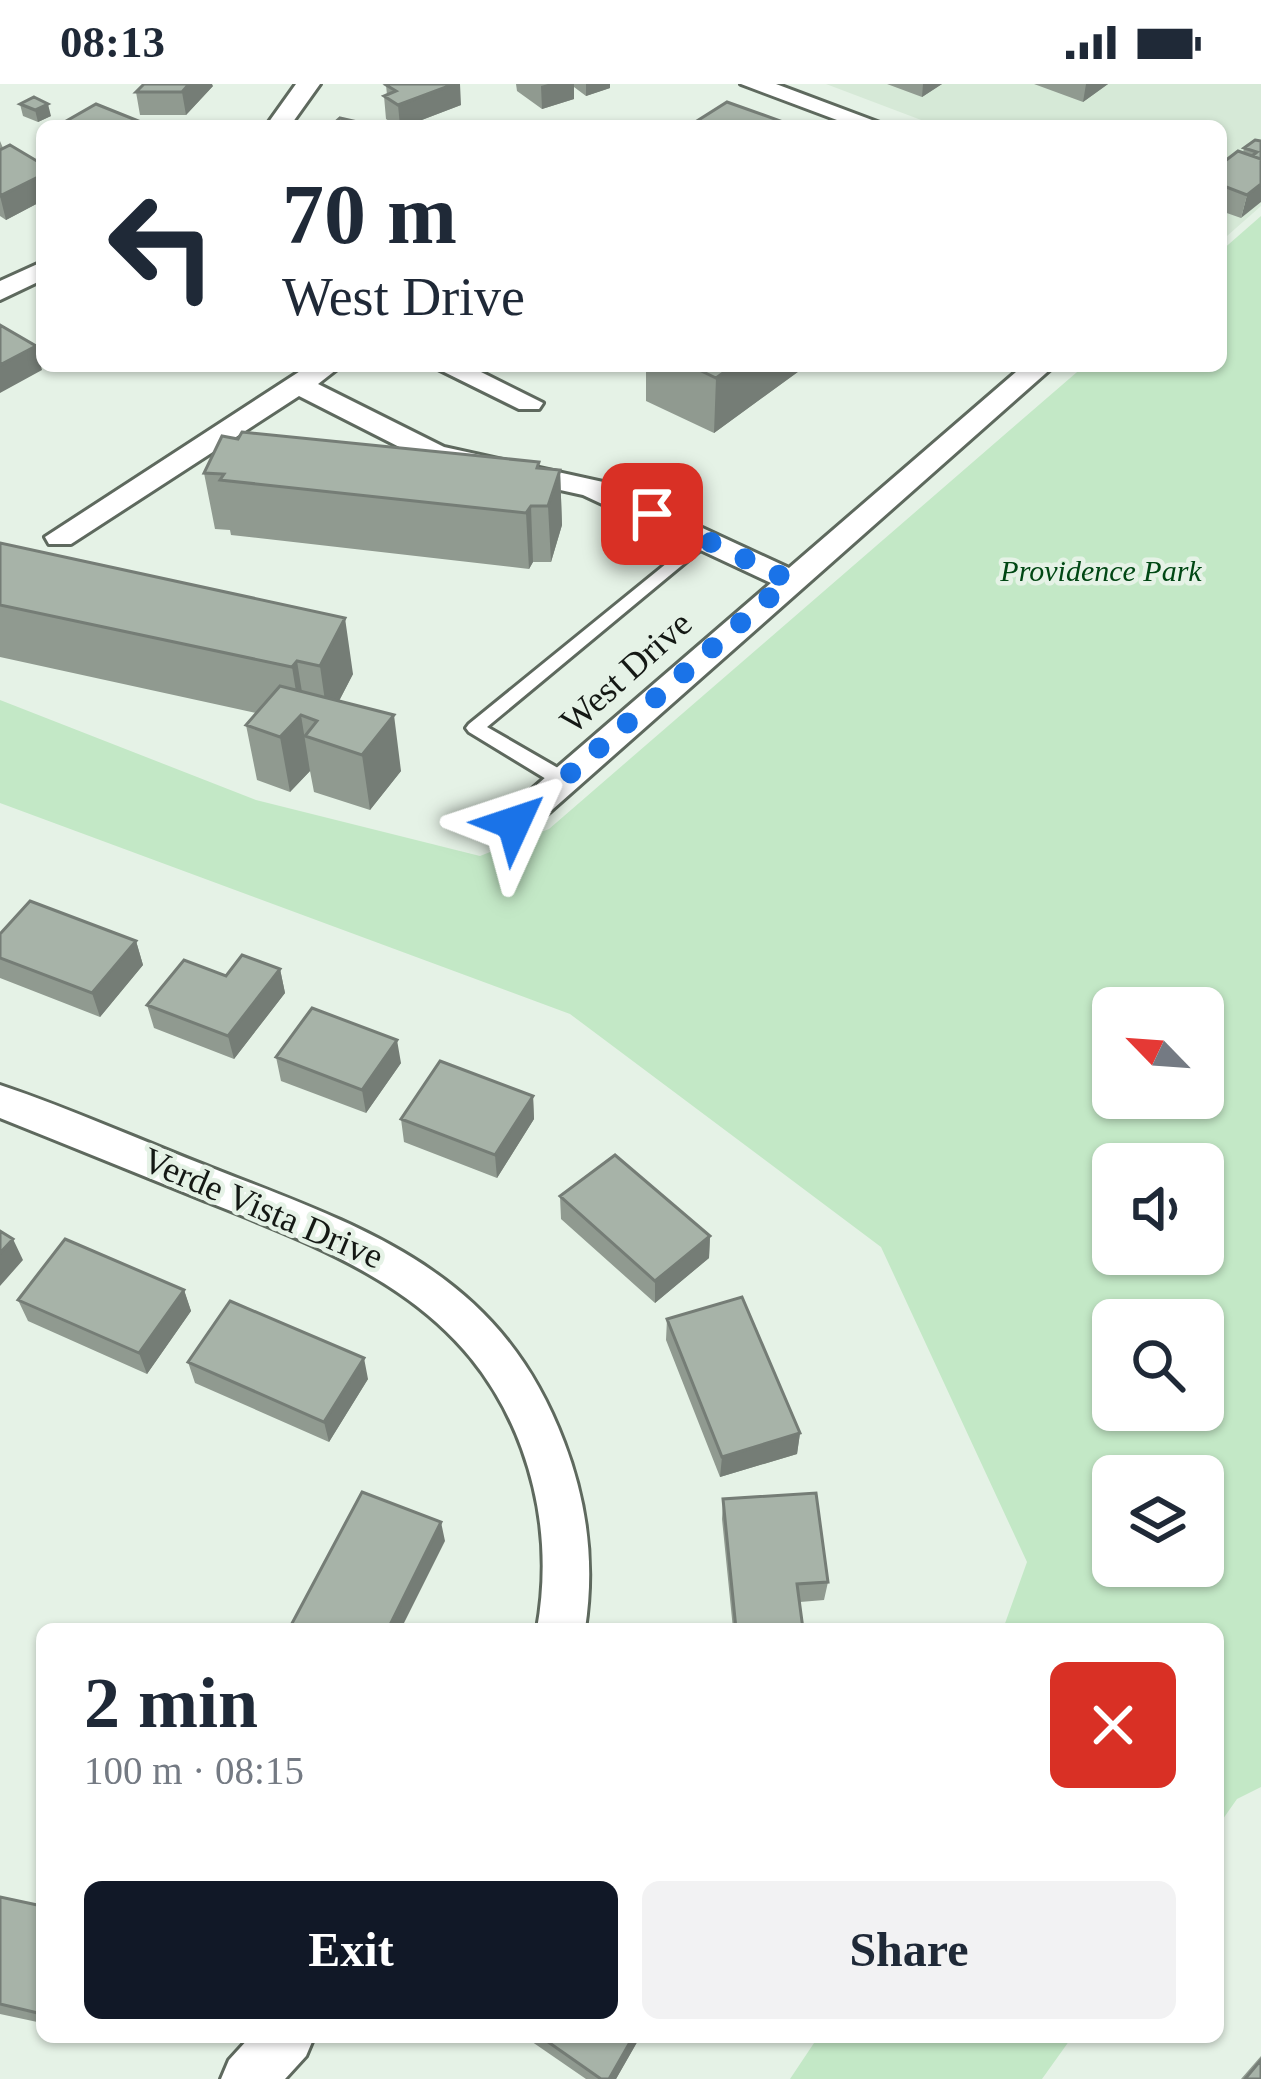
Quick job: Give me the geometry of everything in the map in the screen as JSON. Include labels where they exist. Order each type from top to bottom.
[{"type":"street","points":[[282,120],[308,84]]},
{"type":"street","points":[[732,105],[756,86],[858,120]]},
{"type":"street","points":[[0,292],[36,273]]},
{"type":"street","points":[[59,537],[318,372]]},
{"type":"street","points":[[459,372],[529,403]]},
{"type":"street","name":"West Drive","points":[[514,823],[1033,372]]},
{"type":"street","points":[[298,385],[435,454],[592,488],[789,580]]},
{"type":"street","name":"Verde Vista Drive","points":[[0,1101],[388,1258],[477,1327],[524,1390],[561,1502],[566,1559],[561,1623]]},
{"type":"street","points":[[248,2079],[281,2043]]},
{"type":"lane","points":[[562,780],[475,728],[704,538]]},
{"type":"shaded area","points":[[826,84],[1261,84],[1261,206],[1227,236],[1227,120],[921,120]]},
{"type":"green space","name":"Providence Park","points":[[1261,216],[1261,1787],[1237,1799],[1224,1817],[1224,1623],[1005,1623],[1027,1562],[881,1247],[570,1014],[0,803],[0,700],[256,800],[480,856],[549,829],[1077,372],[1227,372],[1227,246]]},
{"type":"green space","points":[[814,2043],[1068,2043],[1042,2079],[790,2079]]},
{"type":"building","points":[[144,84],[189,84],[182,92],[136,92]]},
{"type":"building","points":[[389,84],[454,84],[398,105],[384,96],[396,91]]},
{"type":"building","points":[[34,97],[48,104],[35,110],[20,104]]},
{"type":"building","points":[[727,102],[778,120],[698,120]]},
{"type":"building","points":[[96,104],[136,120],[68,120]]},
{"type":"building","points":[[1261,141],[1261,159],[1252,156],[1257,152],[1244,148]]},
{"type":"building","points":[[10,145],[36,160],[36,178],[0,196],[0,150]]},
{"type":"building","points":[[1238,151],[1261,159],[1261,184],[1247,195],[1227,187],[1227,159]]},
{"type":"building","points":[[0,325],[36,346],[0,365]]},
{"type":"building","points":[[242,432],[539,462],[537,468],[560,470],[548,506],[531,506],[526,513],[220,480],[224,474],[204,473],[222,436],[238,439]]},
{"type":"building","points":[[0,543],[345,618],[320,666],[297,661],[292,667],[0,605]]},
{"type":"building","points":[[280,686],[394,715],[362,755],[305,736],[317,721],[301,715],[280,737],[246,725]]},
{"type":"building","points":[[30,901],[136,941],[92,993],[0,958],[0,934]]},
{"type":"building","points":[[242,955],[280,969],[228,1036],[147,1005],[184,960],[226,976]]},
{"type":"building","points":[[312,1008],[397,1040],[362,1090],[276,1057]]},
{"type":"building","points":[[440,1061],[533,1096],[495,1155],[401,1119]]},
{"type":"building","points":[[615,1155],[710,1236],[655,1281],[560,1196]]},
{"type":"building","points":[[0,1231],[13,1239],[0,1253]]},
{"type":"building","points":[[65,1239],[184,1290],[139,1353],[18,1300]]},
{"type":"building","points":[[742,1297],[800,1433],[722,1457],[667,1319]]},
{"type":"building","points":[[230,1301],[364,1358],[324,1422],[188,1362]]},
{"type":"building","points":[[362,1492],[441,1522],[391,1623],[292,1623]]},
{"type":"building","points":[[816,1493],[828,1582],[797,1584],[802,1623],[735,1623],[723,1499]]},
{"type":"building","points":[[0,1897],[36,1905],[36,2013],[0,2004]]},
{"type":"building","points":[[550,2043],[630,2043],[609,2079],[601,2079]]},
{"type":"building","points":[[1261,2060],[1261,2079],[1245,2079]]},
{"type":"route","points":[[514,823],[789,580],[652,514]]}]
